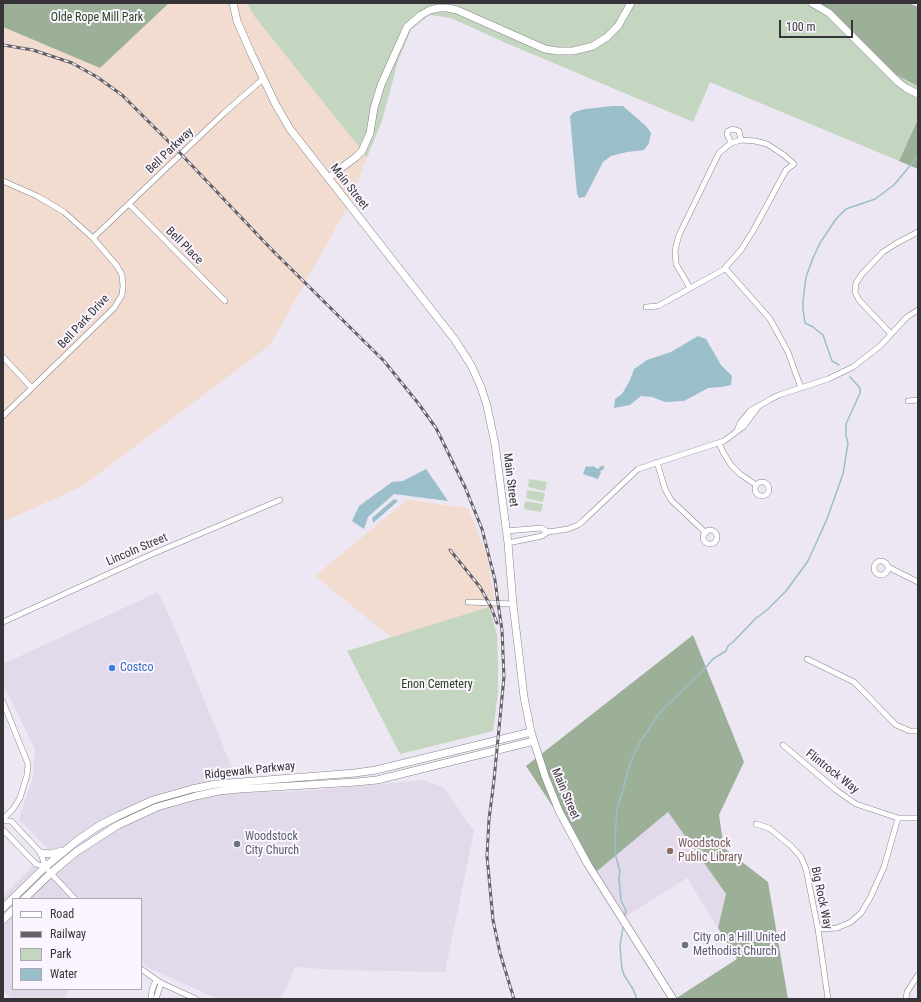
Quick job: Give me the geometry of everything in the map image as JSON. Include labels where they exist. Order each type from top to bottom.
[{"type":"main road","name":"Main Street","points":[[233,3],[240,27],[263,79],[290,129],[456,340],[481,387],[487,406],[495,444],[508,543],[512,604],[524,697],[534,741],[551,793],[573,837],[590,867],[673,999]]},
{"type":"main road","points":[[328,178],[362,151],[370,133],[374,108],[381,85],[408,27],[421,15],[430,10],[439,8],[457,10],[545,49],[573,51],[593,46],[607,37],[618,26],[631,3]]},
{"type":"main road","points":[[812,3],[829,13],[898,82],[918,94]]},
{"type":"main road","name":"Ridgewalk Parkway","points":[[13,898],[64,851],[100,825],[153,800],[216,784],[349,774],[376,770],[532,732]]},
{"type":"main road","name":"Ridgewalk Parkway","points":[[25,898],[50,873],[76,852],[118,825],[157,807],[179,800],[240,788],[377,780],[534,741]]},
{"type":"main road","points":[[41,853],[51,854],[64,851]]},
{"type":"main road","name":"Ridgewalk Parkway","points":[[3,908],[12,899]]},
{"type":"main road","points":[[3,920],[12,911]]},
{"type":"street","name":"Bell Parkway","points":[[93,238],[224,113],[263,79]]},
{"type":"street","points":[[731,143],[728,131],[733,129],[739,131],[742,140]]},
{"type":"street","points":[[646,307],[658,306],[690,288],[725,268],[747,241],[786,170],[794,164],[784,155],[767,144],[742,140],[731,143],[719,153],[679,236],[675,250],[676,264],[690,288]]},
{"type":"street","name":"Bell Park Drive","points":[[3,181],[37,196],[64,212],[93,238],[117,266],[122,275],[123,286],[122,295],[114,308],[3,416]]},
{"type":"street","name":"Bell Place","points":[[129,204],[225,301]]},
{"type":"street","points":[[892,334],[859,300],[855,292],[856,283],[862,274],[883,252],[918,232]]},
{"type":"street","points":[[725,268],[770,319],[788,352],[801,388]]},
{"type":"street","points":[[508,543],[542,536],[548,532],[578,525],[634,472],[645,466],[724,441],[744,426],[758,407],[779,395],[828,379],[853,367],[875,350],[907,317],[918,310]]},
{"type":"street","points":[[3,357],[32,388]]},
{"type":"street","points":[[908,401],[918,400]]},
{"type":"street","points":[[719,442],[731,465],[740,474],[756,485]]},
{"type":"street","points":[[657,462],[665,489],[671,500],[706,533]]},
{"type":"street","name":"Lincoln Street","points":[[3,622],[150,554],[280,500]]},
{"type":"street","points":[[506,531],[540,528],[548,532]]},
{"type":"street","points":[[888,568],[918,582]]},
{"type":"street","points":[[468,602],[512,604]]},
{"type":"street","points":[[807,659],[854,682],[896,725],[910,731],[918,731]]},
{"type":"street","points":[[3,702],[28,764],[27,775],[20,798],[3,820]]},
{"type":"street","name":"Flintrock Way","points":[[783,745],[836,790],[856,804],[898,818],[918,818]]},
{"type":"street","points":[[818,929],[837,928],[850,922],[861,913],[870,898],[884,866],[898,818]]},
{"type":"street","points":[[3,820],[11,820],[41,853],[45,867],[73,898]]},
{"type":"street","name":"Big Rock Way","points":[[756,824],[769,828],[791,846],[801,857],[806,869],[818,929],[828,999]]},
{"type":"street","points":[[3,830],[36,864],[45,867]]},
{"type":"street","points":[[142,971],[158,981],[196,999]]},
{"type":"street","points":[[906,999],[907,992],[918,975]]},
{"type":"street","points":[[151,999],[152,990],[158,981]]},
{"type":"street","points":[[156,999],[158,981]]},
{"type":"shaded area","points":[[169,3],[247,3],[255,17],[367,157],[351,201],[270,345],[81,487],[3,522],[3,27],[100,68]]},
{"type":"shaded area","points":[[407,500],[468,508],[487,556],[496,608],[489,607],[392,638],[315,576]]},
{"type":"shaded area","points":[[158,592],[177,633],[242,793],[303,791],[424,780],[444,788],[474,831],[445,972],[337,970],[295,967],[281,999],[218,999],[147,967],[142,962],[142,898],[12,898],[12,990],[70,990],[63,999],[12,999],[3,991],[3,896],[49,850],[19,819],[33,777],[35,749],[3,684],[3,664]]},
{"type":"shaded area","points":[[668,812],[726,894],[718,928],[687,878],[626,916],[596,872]]},
{"type":"green space","name":"Olde Rope Mill Park","points":[[3,3],[169,3],[100,68],[3,27]]},
{"type":"green space","points":[[247,3],[816,3],[890,72],[918,86],[918,119],[899,161],[710,82],[693,122],[506,43],[451,18],[429,15],[411,30],[398,61],[382,121],[367,157],[255,17]]},
{"type":"green space","points":[[816,3],[908,3],[918,7],[918,86],[890,72]]},
{"type":"green space","points":[[918,119],[918,169],[899,161]]},
{"type":"green space","points":[[529,479],[547,482],[545,491],[528,487]]},
{"type":"green space","points":[[527,490],[545,493],[543,502],[526,498]]},
{"type":"green space","points":[[525,501],[543,504],[541,512],[524,509]]},
{"type":"green space","name":"Enon Cemetery","points":[[489,607],[497,635],[498,659],[498,692],[493,731],[400,754],[347,651]]},
{"type":"green space","points":[[693,635],[744,762],[719,815],[724,848],[768,882],[788,999],[675,999],[737,959],[718,928],[726,894],[668,812],[596,872],[526,766]]},
{"type":"water","points":[[623,106],[646,126],[651,133],[649,143],[644,150],[611,156],[603,162],[585,197],[579,198],[577,194],[570,116],[574,112],[585,109]]},
{"type":"water","points":[[698,336],[706,339],[721,365],[732,376],[731,385],[708,388],[684,401],[665,402],[652,397],[641,396],[630,405],[614,408],[615,399],[622,394],[634,369],[647,360],[671,352]]},
{"type":"water","points":[[586,466],[593,466],[598,469],[601,466],[604,466],[604,469],[600,471],[601,472],[598,479],[583,474]]},
{"type":"water","points":[[426,469],[448,501],[394,494],[368,517],[364,529],[352,521],[359,506],[392,482],[403,481]]},
{"type":"water","points":[[394,499],[398,501],[373,523],[372,518]]},
{"type":"waterway","points":[[839,365],[832,361],[823,335],[805,323],[803,301],[806,277],[813,258],[820,243],[836,219],[846,209],[875,199],[894,185],[918,156]]},
{"type":"waterway","points":[[625,915],[626,911],[621,900],[619,879],[620,871],[616,857],[615,838],[617,808],[634,754],[640,742],[661,711],[699,675],[713,659],[726,651],[728,646],[786,591],[808,561],[827,519],[843,474],[848,443],[846,436],[846,424],[860,393],[860,388],[850,377]]},
{"type":"waterway","points":[[623,927],[620,946],[622,969],[637,999]]},
{"type":"railway","points":[[3,45],[33,50],[72,63],[97,77],[122,95],[181,154],[273,251],[384,361],[436,428],[465,487],[482,529],[495,580],[502,630],[504,677],[489,819],[487,856],[493,920],[500,953],[514,999]]},
{"type":"railway","points":[[450,550],[480,587],[491,607],[497,623]]},
{"type":"place","name":"Costco","points":[[112,668]]},
{"type":"place","name":"Woodstock City Church","points":[[237,844]]},
{"type":"place","name":"Woodstock Public Library","points":[[670,851]]},
{"type":"place","name":"City on a Hill United Methodist Church","points":[[685,945]]}]
